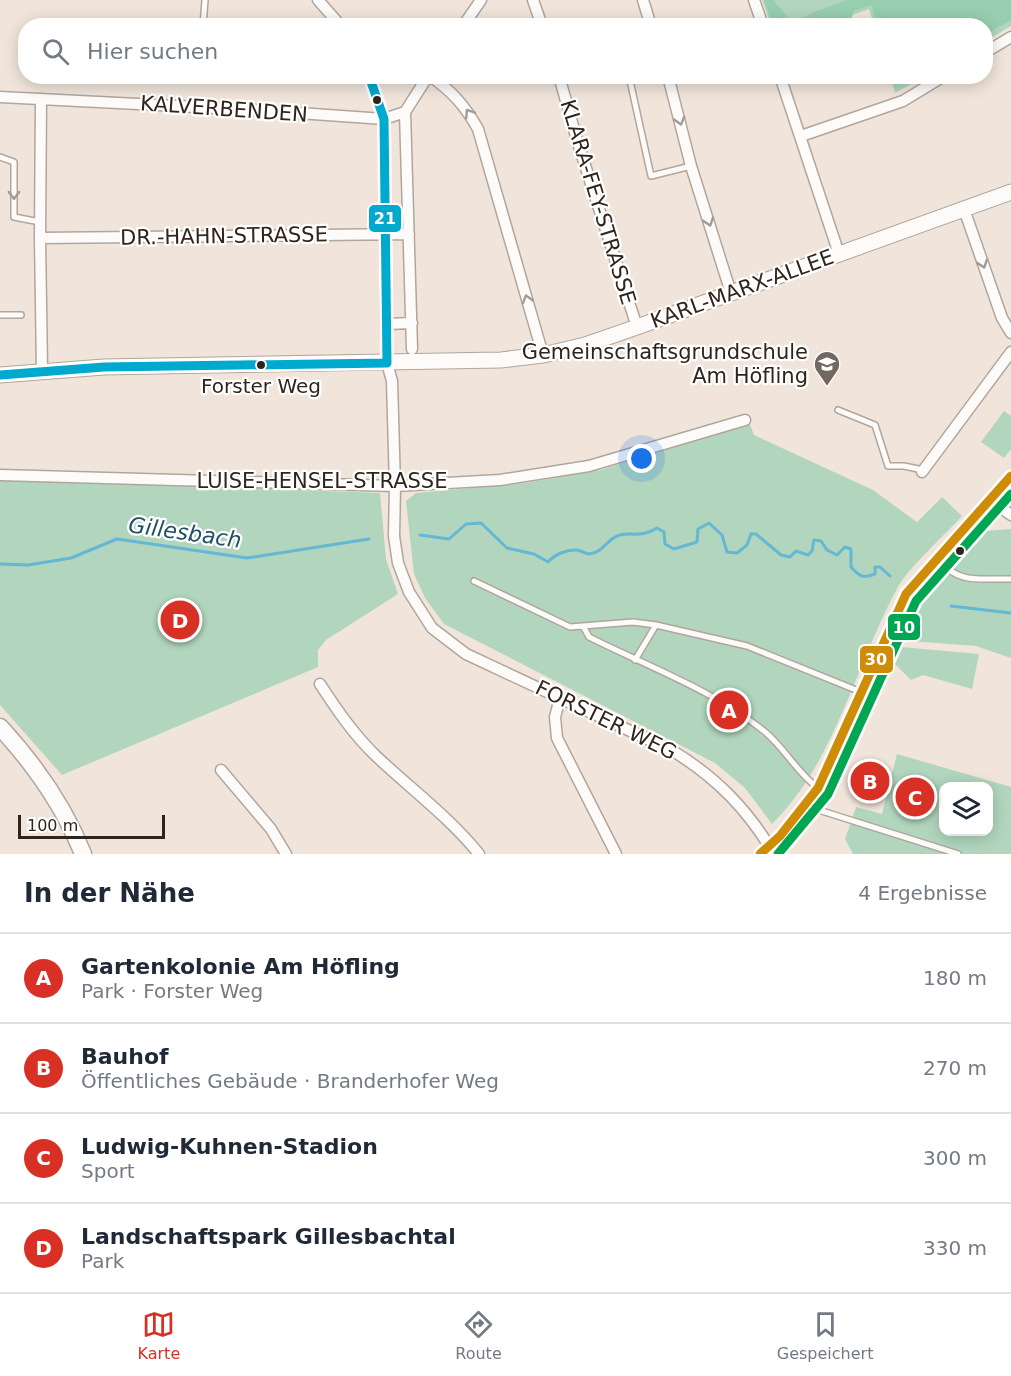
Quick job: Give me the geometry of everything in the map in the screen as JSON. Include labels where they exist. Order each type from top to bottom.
[{"type":"main road","points":[[0,727],[21,749],[50,789],[83,854]]},
{"type":"street","points":[[318,0],[334,18]]},
{"type":"street","points":[[469,18],[481,0]]},
{"type":"street","points":[[533,0],[539,18]]},
{"type":"street","points":[[643,0],[649,18]]},
{"type":"street","points":[[754,0],[760,18]]},
{"type":"street","points":[[993,48],[1011,38]]},
{"type":"street","name":"FORSTER WEG","points":[[372,84],[384,119],[386,324],[387,363],[392,381],[394,536],[398,562],[409,592],[432,628],[466,654],[673,751],[699,767],[742,806],[772,850]]},
{"type":"street","points":[[412,349],[405,112],[424,84]]},
{"type":"street","points":[[441,84],[450,90],[465,107],[478,129],[543,355]]},
{"type":"street","name":"KLARA-FEY-STRASSE","points":[[561,84],[637,327]]},
{"type":"street","points":[[670,84],[691,166],[731,293]]},
{"type":"street","points":[[783,84],[838,254]]},
{"type":"street","points":[[801,136],[903,101],[931,84]]},
{"type":"street","name":"KALVERBENDEN","points":[[0,97],[384,119],[405,112]]},
{"type":"street","points":[[41,99],[42,370]]},
{"type":"street","name":"KARL-MARX-ALLEE","points":[[0,375],[42,370],[501,360],[543,355],[585,345],[637,327],[1011,192]]},
{"type":"street","points":[[964,208],[1002,318],[1011,333]]},
{"type":"street","name":"DR.-HAHN-STRASSE","points":[[40,238],[409,234]]},
{"type":"street","points":[[386,324],[412,323]]},
{"type":"street","points":[[922,471],[1011,352]]},
{"type":"street","name":"LUISE-HENSEL-STRASSE","points":[[0,475],[395,486],[500,480],[589,466],[745,420]]},
{"type":"street","points":[[759,854],[772,850],[818,789],[897,608],[915,582],[1011,476]]},
{"type":"street","points":[[990,500],[1011,515]]},
{"type":"street","points":[[320,684],[344,720],[375,756],[460,830],[479,854]]},
{"type":"street","points":[[560,698],[555,717],[557,738],[616,854]]},
{"type":"street","points":[[221,770],[271,830],[286,854]]},
{"type":"lane","points":[[204,18],[205,0]]},
{"type":"lane","points":[[631,84],[651,176],[691,166]]},
{"type":"lane","points":[[0,157],[14,162],[14,217],[40,222]]},
{"type":"lane","points":[[0,315],[21,315]]},
{"type":"lane","points":[[838,410],[875,425],[888,466],[904,466],[922,471]]},
{"type":"lane","points":[[937,560],[947,570],[961,578],[1011,579]]},
{"type":"lane","points":[[474,581],[570,627],[633,622],[656,625],[747,646],[861,692]]},
{"type":"lane","points":[[635,660],[656,625]]},
{"type":"lane","points":[[583,626],[589,637],[737,711],[766,733],[807,780],[818,789]]},
{"type":"lane","points":[[852,714],[864,716]]},
{"type":"lane","points":[[806,806],[958,854]]},
{"type":"green space","points":[[762,0],[1011,0],[1011,26],[993,37],[993,18],[872,18],[869,9],[844,18],[768,18]]},
{"type":"green space","points":[[764,0],[773,0],[788,18],[770,18]]},
{"type":"green space","points":[[847,0],[1011,0],[1011,20],[993,30],[993,18],[876,18],[871,5],[854,11],[852,18],[803,18]]},
{"type":"green space","points":[[892,84],[911,84],[895,93]]},
{"type":"green space","points":[[1004,411],[1011,416],[1011,449],[1004,458],[981,442]]},
{"type":"green space","points":[[749,422],[754,435],[873,490],[917,522],[942,497],[962,516],[918,561],[898,587],[829,742],[794,799],[772,824],[745,788],[715,763],[444,624],[425,598],[414,574],[406,501],[416,493],[525,483],[601,470]]},
{"type":"green space","points":[[0,479],[380,493],[386,559],[398,594],[326,640],[318,650],[318,667],[62,775],[0,705]]},
{"type":"green space","points":[[1011,529],[1011,658],[976,646],[896,640],[934,574],[967,544],[972,536],[986,531]]},
{"type":"green space","points":[[901,647],[979,654],[972,689],[923,675],[911,680],[893,662]]},
{"type":"green space","points":[[897,754],[1011,787],[1011,854],[853,854],[845,839],[856,807],[882,814]]},
{"type":"waterway","name":"Gillesbach","points":[[420,535],[449,539],[466,524],[481,523],[507,548],[534,554],[548,562],[569,550],[594,553],[622,534],[639,534],[657,528],[664,532],[665,544],[674,549],[697,542],[698,529],[709,523],[722,535],[727,552],[737,553],[747,545],[751,534],[756,534],[781,555],[790,557],[796,551],[808,555],[812,551],[814,540],[821,541],[827,550],[837,555],[845,547],[851,549],[851,567],[859,574],[871,576],[875,574],[875,567],[880,567],[890,576]]},
{"type":"waterway","name":"Gillesbach","points":[[0,564],[28,565],[71,558],[117,539],[247,558],[369,539]]},
{"type":"waterway","name":"Gillesbach","points":[[951,606],[1011,613]]},
{"type":"transit line","name":"21","points":[[372,84],[384,119],[387,363]]},
{"type":"transit line","name":"21","points":[[0,375],[104,367],[387,363]]},
{"type":"transit line","name":"30","points":[[760,854],[780,836],[818,788],[906,594],[1011,476]]},
{"type":"transit line","name":"10","points":[[778,854],[828,794],[916,601],[1011,494]]},
{"type":"place","name":"Forster Weg","points":[[261,365]]},
{"type":"place","name":"Gemeinschaftsgrundschule Am Höfling","points":[[827,387]]},
{"type":"place","name":"Landschaftspark Gillesbachtal","points":[[180,620]]},
{"type":"place","name":"Gartenkolonie Am Höfling","points":[[729,710]]},
{"type":"place","name":"Bauhof","points":[[870,781]]},
{"type":"place","name":"Ludwig-Kuhnen-Stadion","points":[[915,797]]}]
